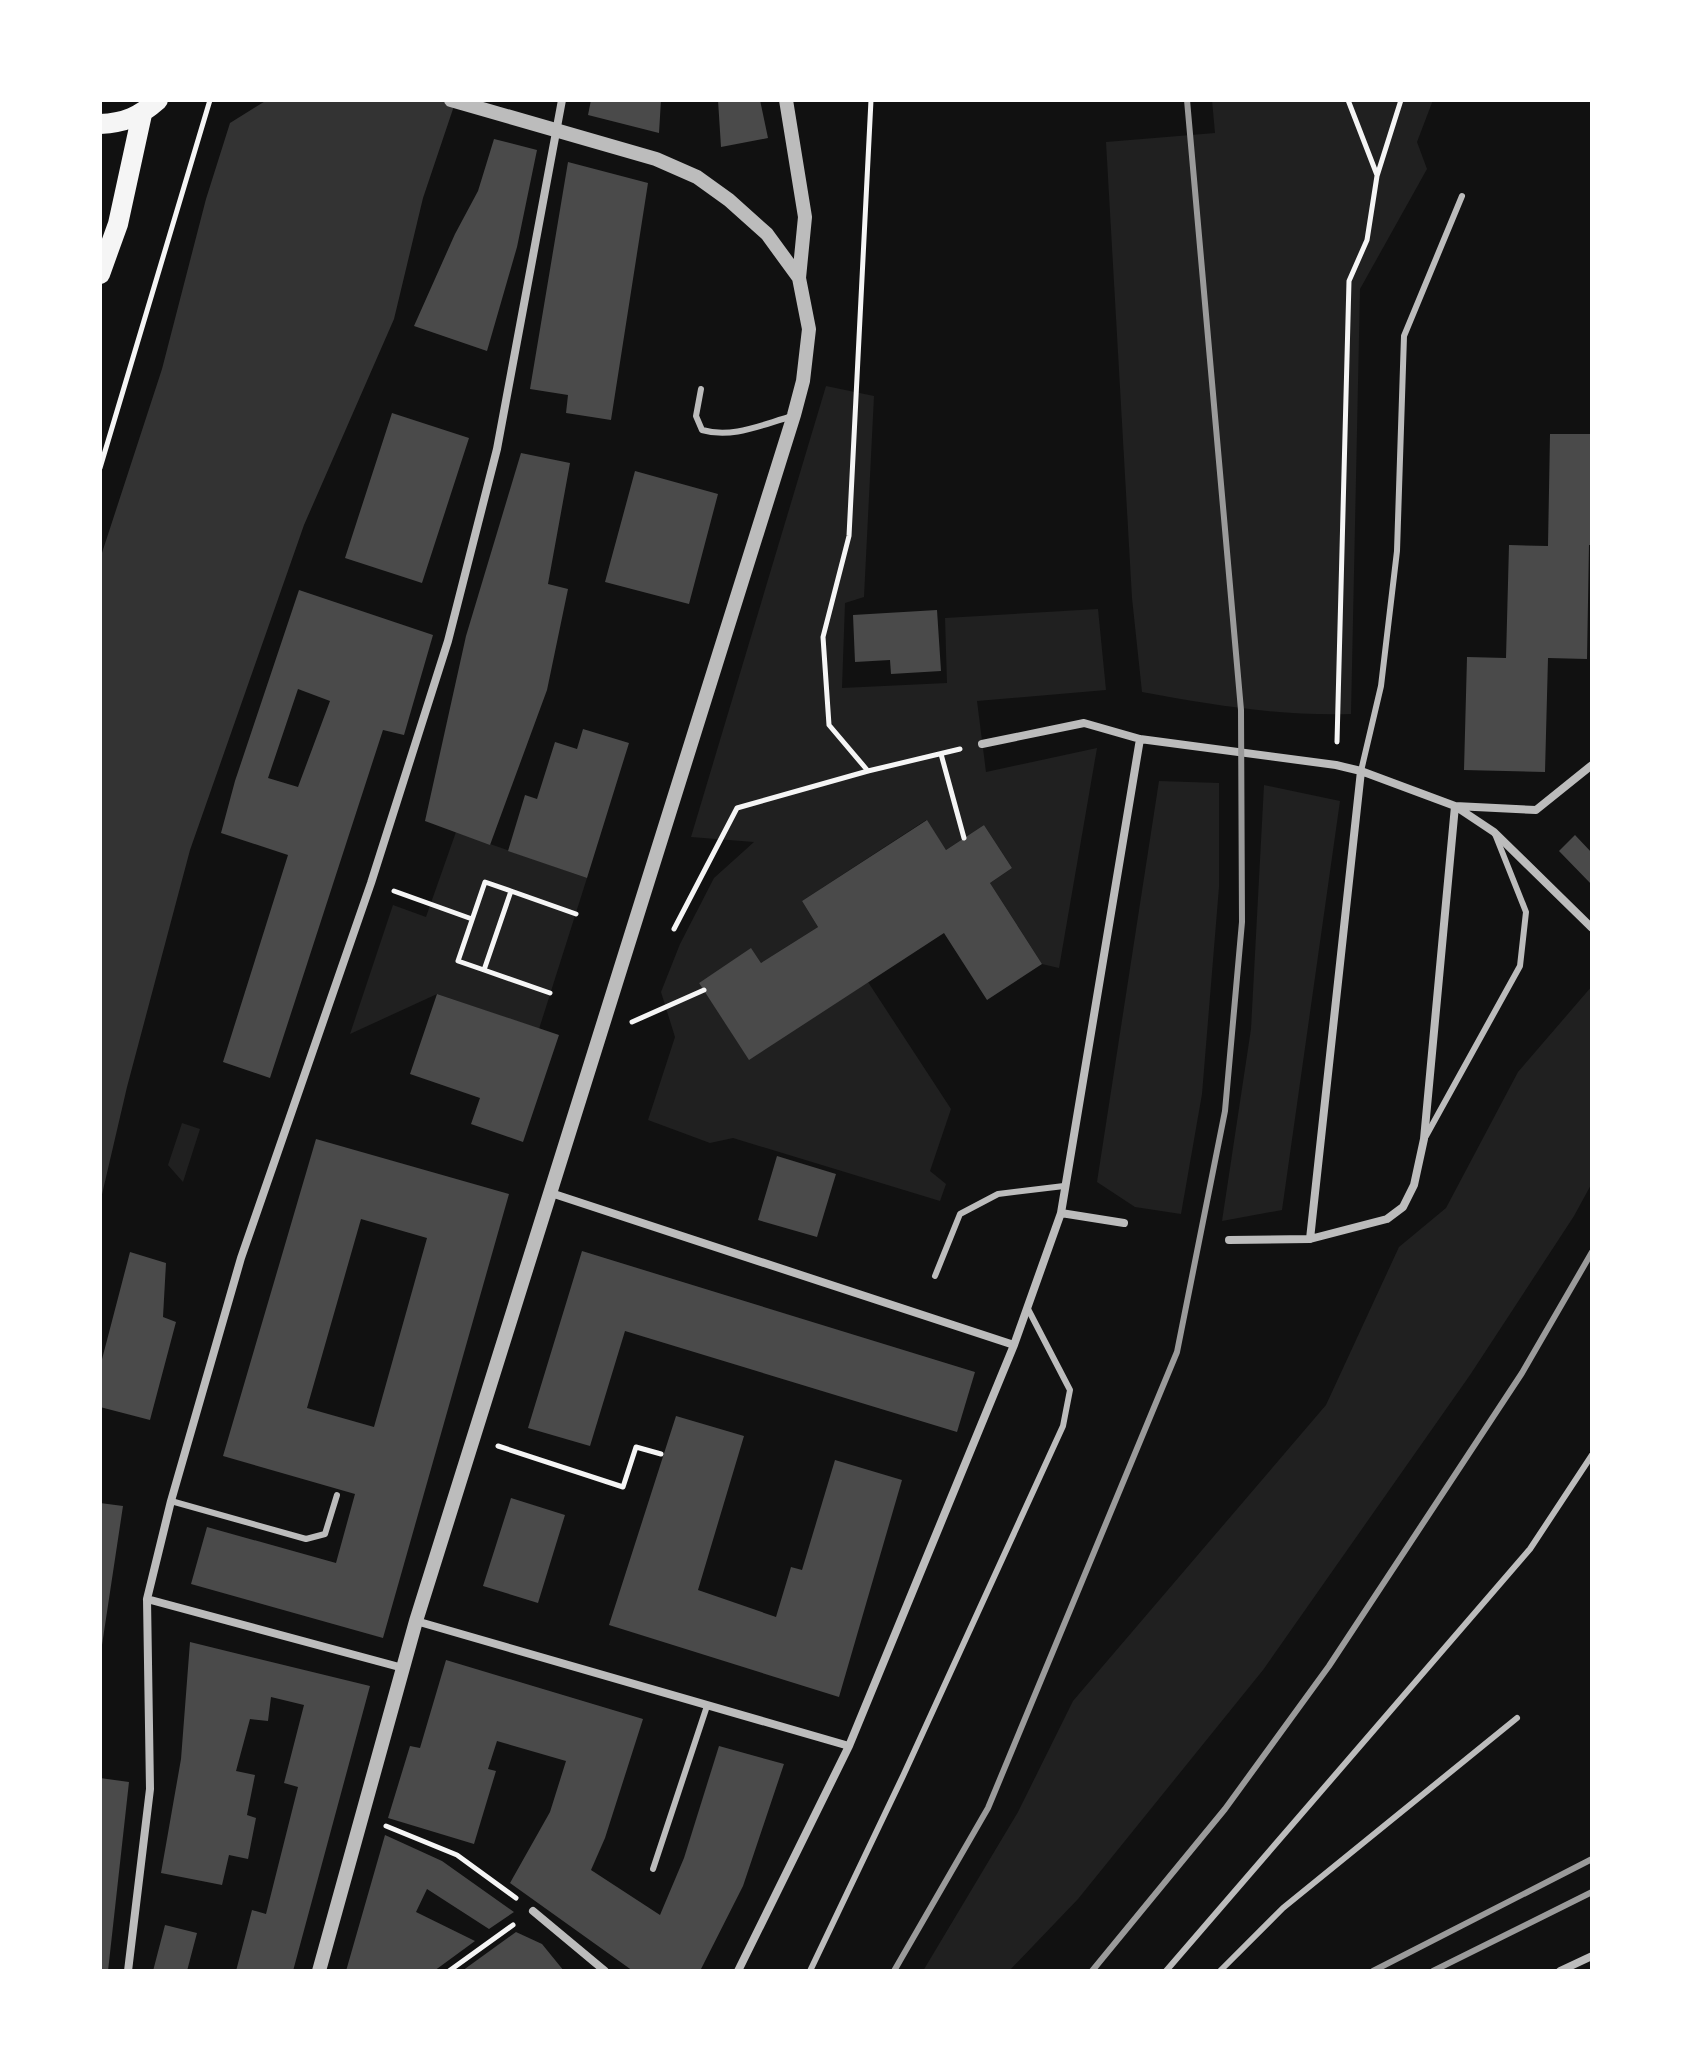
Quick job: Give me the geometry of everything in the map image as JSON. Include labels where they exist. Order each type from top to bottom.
[{"type":"main road","points":[[100,124],[121,123],[142,114],[158,100]]},
{"type":"main road","points":[[100,274],[118,224],[142,114]]},
{"type":"street","points":[[451,100],[656,159],[697,177],[767,234],[799,278]]},
{"type":"street","points":[[128,1971],[150,1789],[147,1599],[171,1501],[241,1258],[371,883],[448,641],[497,449],[562,100]]},
{"type":"street","points":[[319,1971],[416,1621],[803,381],[809,329],[799,278],[805,217],[786,100]]},
{"type":"street","points":[[982,744],[1084,723],[1140,739],[1361,771],[1455,806],[1494,832],[1592,928]]},
{"type":"street","points":[[738,1971],[849,1746],[1014,1345],[1061,1213],[1140,739]]},
{"type":"street","points":[[1455,806],[1536,810],[1592,765]]},
{"type":"street","points":[[1310,1239],[1361,771]]},
{"type":"street","points":[[1229,1240],[1310,1239],[1387,1219],[1403,1207],[1414,1185],[1424,1139],[1455,806]]},
{"type":"street","points":[[551,1193],[1014,1345]]},
{"type":"street","points":[[1061,1213],[1124,1223]]},
{"type":"street","points":[[147,1599],[403,1668]]},
{"type":"street","points":[[416,1621],[849,1746]]},
{"type":"street","points":[[533,1911],[605,1971]]},
{"type":"street","points":[[1560,1971],[1592,1956]]},
{"type":"lane","points":[[1361,771],[1381,686],[1397,551],[1404,336],[1462,196]]},
{"type":"lane","points":[[701,389],[696,416],[702,430],[715,434],[735,433],[794,415]]},
{"type":"lane","points":[[1424,1139],[1520,966],[1526,912],[1494,832]]},
{"type":"lane","points":[[935,1276],[960,1214],[998,1194],[1064,1186]]},
{"type":"lane","points":[[810,1971],[1063,1426],[1070,1390],[1028,1309]]},
{"type":"lane","points":[[1166,1971],[1530,1549],[1592,1455]]},
{"type":"lane","points":[[171,1501],[306,1539],[325,1534],[337,1495]]},
{"type":"lane","points":[[653,1869],[707,1706]]},
{"type":"lane","points":[[1220,1971],[1283,1908],[1517,1718]]},
{"type":"path","points":[[100,468],[210,100]]},
{"type":"path","points":[[868,771],[829,725],[823,637],[849,536],[871,100]]},
{"type":"path","points":[[1348,100],[1377,176]]},
{"type":"path","points":[[1336,765],[1349,281],[1367,240],[1377,176],[1401,100]]},
{"type":"path","points":[[674,929],[737,808],[868,771],[982,744]]},
{"type":"path","points":[[941,754],[964,838]]},
{"type":"path","points":[[550,993],[458,961],[485,882],[576,914]]},
{"type":"path","points":[[371,883],[472,919]]},
{"type":"path","points":[[484,970],[511,891]]},
{"type":"path","points":[[666,1007],[704,990]]},
{"type":"path","points":[[474,1438],[623,1487],[636,1447],[661,1454]]},
{"type":"path","points":[[361,1818],[401,1830],[457,1855],[533,1911],[449,1971]]},
{"type":"shaded area","points":[[267,100],[456,100],[423,198],[394,319],[304,525],[190,850],[127,1087],[100,1203],[100,559],[162,369],[206,199],[230,123]]},
{"type":"shaded area","points":[[1212,100],[1433,100],[1417,142],[1427,169],[1360,289],[1351,714],[1272,711],[1142,692],[1132,598],[1106,142],[1215,133]]},
{"type":"shaded area","points":[[826,386],[874,396],[864,597],[845,603],[842,688],[947,683],[945,618],[1098,609],[1106,690],[977,701],[986,772],[1097,748],[1059,968],[1042,964],[990,883],[1012,868],[984,825],[946,850],[926,820],[802,901],[818,927],[761,963],[751,949],[699,983],[749,1059],[868,982],[951,1109],[930,1171],[946,1184],[940,1201],[733,1138],[710,1143],[648,1120],[675,1037],[661,992],[680,944],[714,878],[754,842],[691,837]]},
{"type":"shaded area","points":[[1159,781],[1219,783],[1219,887],[1202,1094],[1181,1214],[1135,1207],[1097,1182]]},
{"type":"shaded area","points":[[1264,785],[1340,801],[1282,1210],[1222,1221],[1251,1029]]},
{"type":"shaded area","points":[[456,832],[587,878],[539,1029],[437,994],[350,1034],[393,905],[426,917]]},
{"type":"shaded area","points":[[1592,986],[1592,1183],[1574,1216],[1470,1375],[1263,1670],[1078,1899],[1009,1971],[923,1971],[1018,1812],[1073,1701],[1326,1405],[1399,1247],[1446,1208],[1518,1072]]},
{"type":"shaded area","points":[[182,1123],[200,1129],[183,1182],[168,1165]]},
{"type":"building","points":[[591,100],[661,100],[659,133],[588,115]]},
{"type":"building","points":[[718,100],[760,100],[768,138],[721,147]]},
{"type":"building","points":[[494,139],[537,150],[517,247],[487,351],[414,326],[478,191]]},
{"type":"building","points":[[568,162],[648,183],[611,420],[566,413],[568,395],[530,389]]},
{"type":"building","points":[[392,413],[469,438],[422,583],[345,558]]},
{"type":"building","points":[[1550,434],[1592,434],[1592,545],[1589,545],[1587,659],[1548,658],[1545,772],[1464,770],[1467,657],[1506,658],[1509,545],[1548,546]]},
{"type":"building","points":[[521,453],[570,463],[548,584],[568,589],[547,690],[490,845],[425,821],[466,636]]},
{"type":"building","points":[[635,471],[718,494],[689,604],[605,582]]},
{"type":"building","points":[[299,590],[433,635],[404,735],[383,730],[270,1078],[223,1062],[288,855],[221,833],[235,781]],"holes":[[[298,689],[330,701],[298,787],[268,778]]]},
{"type":"building","points":[[937,610],[941,671],[891,674],[890,660],[855,662],[853,615]]},
{"type":"building","points":[[583,729],[629,743],[587,878],[508,851],[525,795],[537,799],[555,742],[577,749]]},
{"type":"building","points":[[927,820],[946,850],[984,825],[1012,868],[990,883],[1042,964],[987,1000],[944,933],[749,1060],[699,983],[751,948],[761,963],[818,927],[802,901]]},
{"type":"building","points":[[1575,835],[1592,853],[1592,885],[1559,851]]},
{"type":"building","points":[[437,994],[559,1035],[523,1142],[471,1124],[480,1098],[410,1074]]},
{"type":"building","points":[[316,1139],[509,1194],[383,1638],[191,1584],[207,1527],[336,1563],[355,1494],[223,1456]],"holes":[[[361,1219],[427,1238],[374,1427],[307,1408]]]},
{"type":"building","points":[[777,1156],[836,1174],[817,1237],[758,1220]]},
{"type":"building","points":[[582,1251],[975,1372],[957,1432],[625,1331],[590,1446],[528,1428]]},
{"type":"building","points":[[130,1252],[166,1263],[163,1317],[176,1322],[150,1420],[100,1407],[100,1367]]},
{"type":"building","points":[[676,1416],[744,1436],[698,1590],[776,1617],[791,1567],[802,1570],[835,1460],[902,1480],[839,1697],[609,1625]]},
{"type":"building","points":[[511,1498],[565,1515],[538,1603],[483,1586]]},
{"type":"building","points":[[100,1503],[123,1506],[102,1645],[100,1645]]},
{"type":"building","points":[[190,1642],[370,1686],[293,1971],[236,1971],[252,1910],[266,1914],[298,1787],[284,1783],[304,1705],[271,1697],[268,1721],[250,1719],[236,1771],[255,1775],[247,1815],[256,1818],[248,1859],[229,1855],[222,1885],[161,1873],[181,1759]]},
{"type":"building","points":[[446,1660],[643,1719],[605,1838],[591,1870],[660,1915],[684,1858],[719,1746],[784,1764],[743,1886],[700,1971],[633,1971],[510,1883],[550,1812],[566,1761],[497,1741],[488,1769],[496,1771],[474,1844],[388,1818],[410,1746],[420,1748]]},
{"type":"building","points":[[100,1778],[129,1782],[108,1971],[100,1971]]},
{"type":"building","points":[[385,1835],[442,1861],[514,1912],[489,1929],[427,1889],[416,1912],[475,1941],[434,1971],[346,1971]]},
{"type":"building","points":[[165,1925],[197,1933],[187,1971],[153,1971]]},
{"type":"building","points":[[516,1932],[542,1944],[564,1971],[462,1971]]},
{"type":"railway","points":[[894,1971],[988,1808],[1177,1352],[1225,1111],[1242,922],[1241,710],[1187,100]]},
{"type":"railway","points":[[1092,1971],[1225,1809],[1329,1666],[1522,1373],[1592,1252]]},
{"type":"railway","points":[[1373,1971],[1592,1859]]},
{"type":"railway","points":[[1433,1971],[1592,1892]]}]
